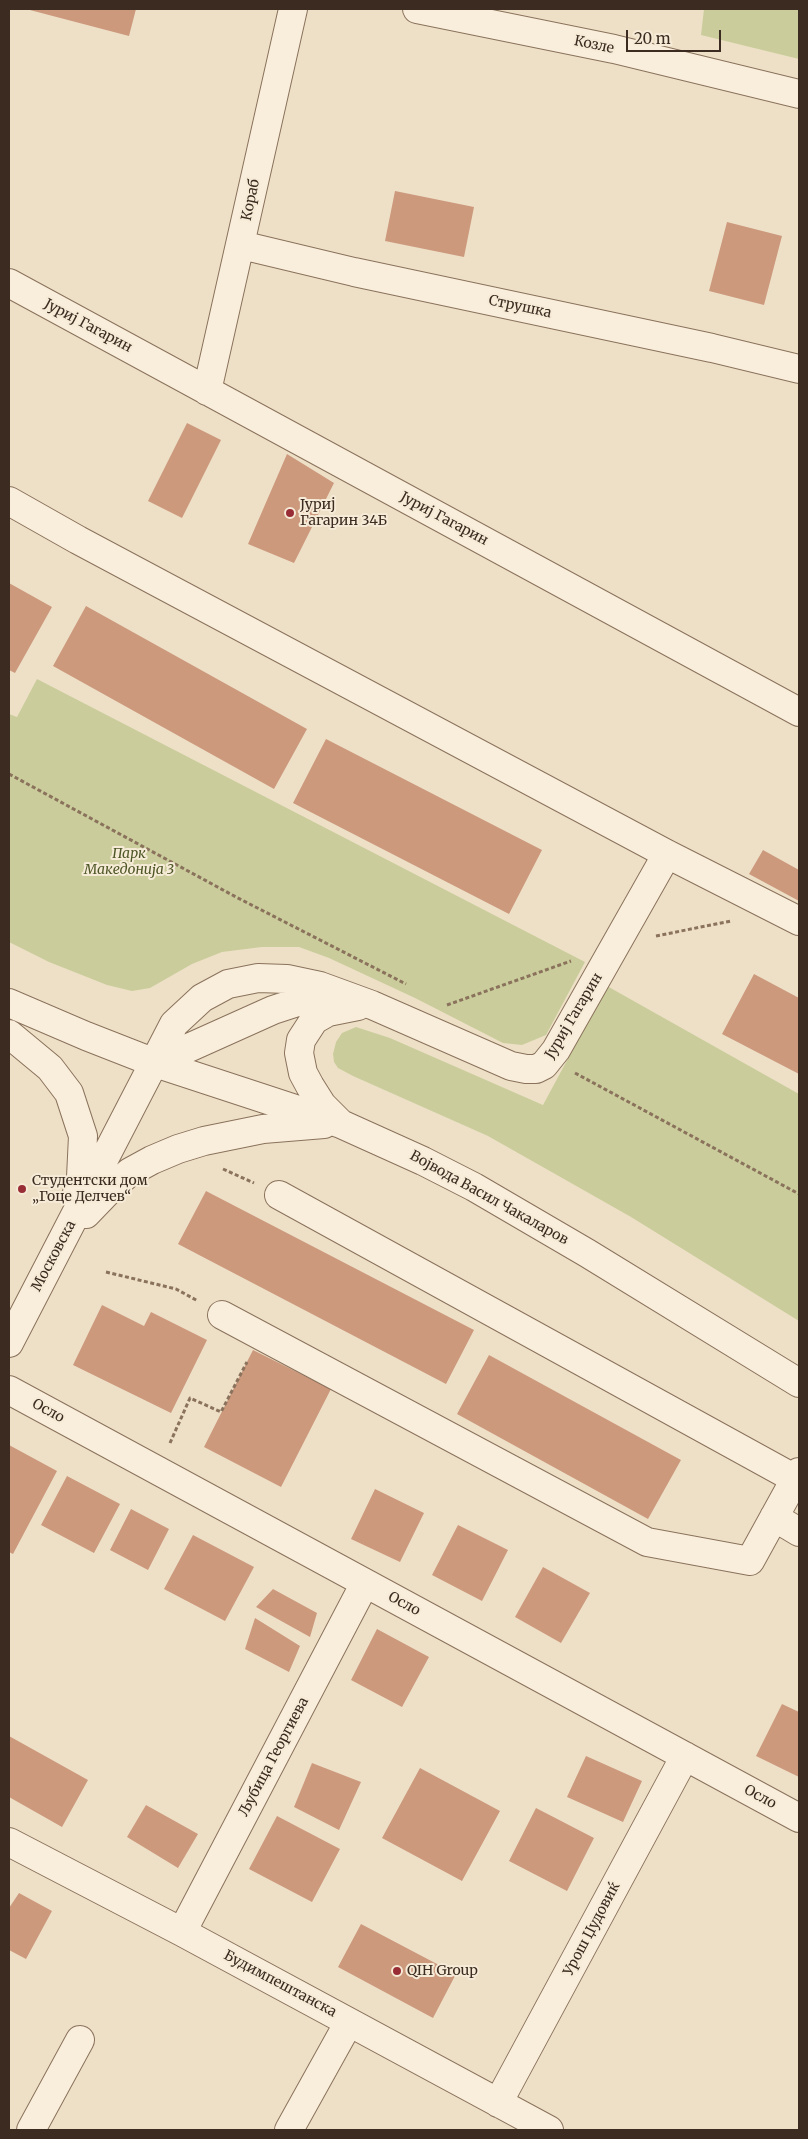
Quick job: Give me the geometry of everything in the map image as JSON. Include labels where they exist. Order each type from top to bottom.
[{"type":"street","name":"Кораб","points":[[207,390],[293,9]]},
{"type":"street","name":"Козле","points":[[417,9],[614,49],[799,94]]},
{"type":"street","name":"Струшка","points":[[241,245],[354,272],[712,348],[799,369]]},
{"type":"street","name":"Јуриј Гагарин","points":[[9,283],[799,712]]},
{"type":"street","points":[[9,501],[78,540],[667,854],[799,921]]},
{"type":"street","name":"Јуриј Гагарин","points":[[155,1063],[174,1024],[202,998],[228,984],[258,978],[287,978],[372,1004],[511,1066],[536,1069],[544,1065],[556,1050],[667,854]]},
{"type":"street","name":"Јуриј Гагарин","points":[[155,1063],[273,1010],[319,995],[341,993]]},
{"type":"street","name":"Војвода Васил Чакаларов","points":[[9,1003],[155,1063],[341,1124],[389,1144],[474,1187],[587,1253],[799,1383]]},
{"type":"street","points":[[341,1124],[322,1105],[310,1086],[301,1064],[302,1040],[314,1020],[328,1012],[352,1006],[372,1004]]},
{"type":"street","points":[[9,1034],[50,1068],[69,1093],[77,1112],[83,1136],[82,1177],[66,1234]]},
{"type":"street","name":"Московска","points":[[9,1343],[155,1063]]},
{"type":"street","points":[[66,1234],[112,1187],[130,1172],[178,1148],[263,1129],[317,1124],[341,1124]]},
{"type":"street","points":[[222,1315],[647,1542],[750,1561],[798,1478],[279,1195]]},
{"type":"street","name":"Осло","points":[[9,1390],[799,1818]]},
{"type":"street","points":[[774,1517],[799,1532]]},
{"type":"street","name":"Љубица Георгиева","points":[[182,1932],[365,1583]]},
{"type":"street","name":"Урош Џудовиќ","points":[[498,2103],[685,1756]]},
{"type":"street","name":"Будимпештанска","points":[[12,1851],[182,1932],[549,2130]]},
{"type":"street","points":[[289,2130],[349,2022]]},
{"type":"street","points":[[31,2130],[80,2040]]},
{"type":"path","points":[[216,1165],[279,1195]]},
{"type":"path","points":[[106,1272],[176,1289],[222,1315]]},
{"type":"path","points":[[157,1470],[190,1398],[221,1412],[260,1336]]},
{"type":"green space","points":[[704,9],[799,9],[799,59],[701,35]]},
{"type":"green space","name":"Парк Македонија 3","points":[[37,679],[585,962],[546,1035],[522,1045],[503,1043],[415,998],[329,958],[299,947],[262,947],[222,952],[192,964],[150,988],[132,991],[107,985],[49,962],[9,942],[9,714],[17,717]]},
{"type":"green space","points":[[607,986],[799,1094],[799,1321],[631,1217],[488,1136],[353,1076],[338,1068],[334,1062],[333,1054],[336,1042],[342,1033],[356,1027],[390,1038],[543,1105]]},
{"type":"building","points":[[26,9],[136,9],[129,36]]},
{"type":"building","points":[[395,191],[474,207],[464,257],[385,241]]},
{"type":"building","points":[[727,222],[782,236],[764,305],[709,291]]},
{"type":"building","points":[[187,423],[221,440],[182,518],[148,501]]},
{"type":"building","name":"Јуриј Гагарин 34Б","points":[[287,454],[334,483],[294,563],[248,544]]},
{"type":"building","points":[[9,583],[52,607],[15,673],[9,670]]},
{"type":"building","points":[[86,606],[307,729],[274,789],[53,666]]},
{"type":"building","points":[[326,739],[542,850],[509,914],[293,803]]},
{"type":"building","points":[[763,850],[799,870],[799,901],[749,874]]},
{"type":"building","points":[[754,974],[799,998],[799,1074],[722,1034]]},
{"type":"building","points":[[206,1191],[474,1330],[446,1384],[178,1244]]},
{"type":"building","points":[[102,1305],[144,1326],[151,1312],[207,1340],[171,1413],[73,1365]]},
{"type":"building","points":[[253,1350],[331,1389],[281,1487],[204,1447]]},
{"type":"building","points":[[489,1355],[681,1460],[648,1519],[457,1414]]},
{"type":"building","points":[[9,1445],[57,1471],[13,1554],[9,1552]]},
{"type":"building","points":[[67,1476],[120,1504],[94,1553],[41,1525]]},
{"type":"building","points":[[375,1489],[424,1513],[400,1562],[351,1539]]},
{"type":"building","points":[[131,1509],[169,1529],[148,1570],[110,1550]]},
{"type":"building","points":[[458,1525],[508,1550],[482,1601],[432,1575]]},
{"type":"building","points":[[193,1535],[254,1567],[225,1621],[164,1589]]},
{"type":"building","points":[[543,1567],[590,1593],[561,1643],[515,1617]]},
{"type":"building","points":[[273,1589],[317,1613],[310,1637],[256,1607]]},
{"type":"building","points":[[255,1618],[300,1646],[289,1672],[245,1649]]},
{"type":"building","points":[[377,1629],[429,1657],[402,1707],[351,1680]]},
{"type":"building","points":[[782,1704],[799,1712],[799,1777],[756,1756]]},
{"type":"building","points":[[9,1736],[88,1780],[62,1827],[9,1797]]},
{"type":"building","points":[[586,1756],[642,1781],[623,1822],[567,1797]]},
{"type":"building","points":[[312,1763],[361,1782],[339,1830],[294,1807]]},
{"type":"building","points":[[420,1768],[500,1811],[462,1881],[382,1838]]},
{"type":"building","points":[[146,1805],[198,1834],[178,1868],[127,1837]]},
{"type":"building","points":[[536,1808],[594,1838],[567,1891],[509,1861]]},
{"type":"building","points":[[277,1816],[340,1849],[312,1902],[249,1869]]},
{"type":"building","points":[[19,1893],[52,1911],[26,1959],[9,1950],[9,1908]]},
{"type":"building","name":"QIH Group","points":[[361,1924],[456,1974],[433,2018],[338,1967]]},
{"type":"place","name":"Јуриј Гагарин 34Б","points":[[290,513]]},
{"type":"place","name":"Студентски дом „Гоце Делчев“","points":[[22,1189]]},
{"type":"place","name":"QIH Group","points":[[397,1971]]}]
